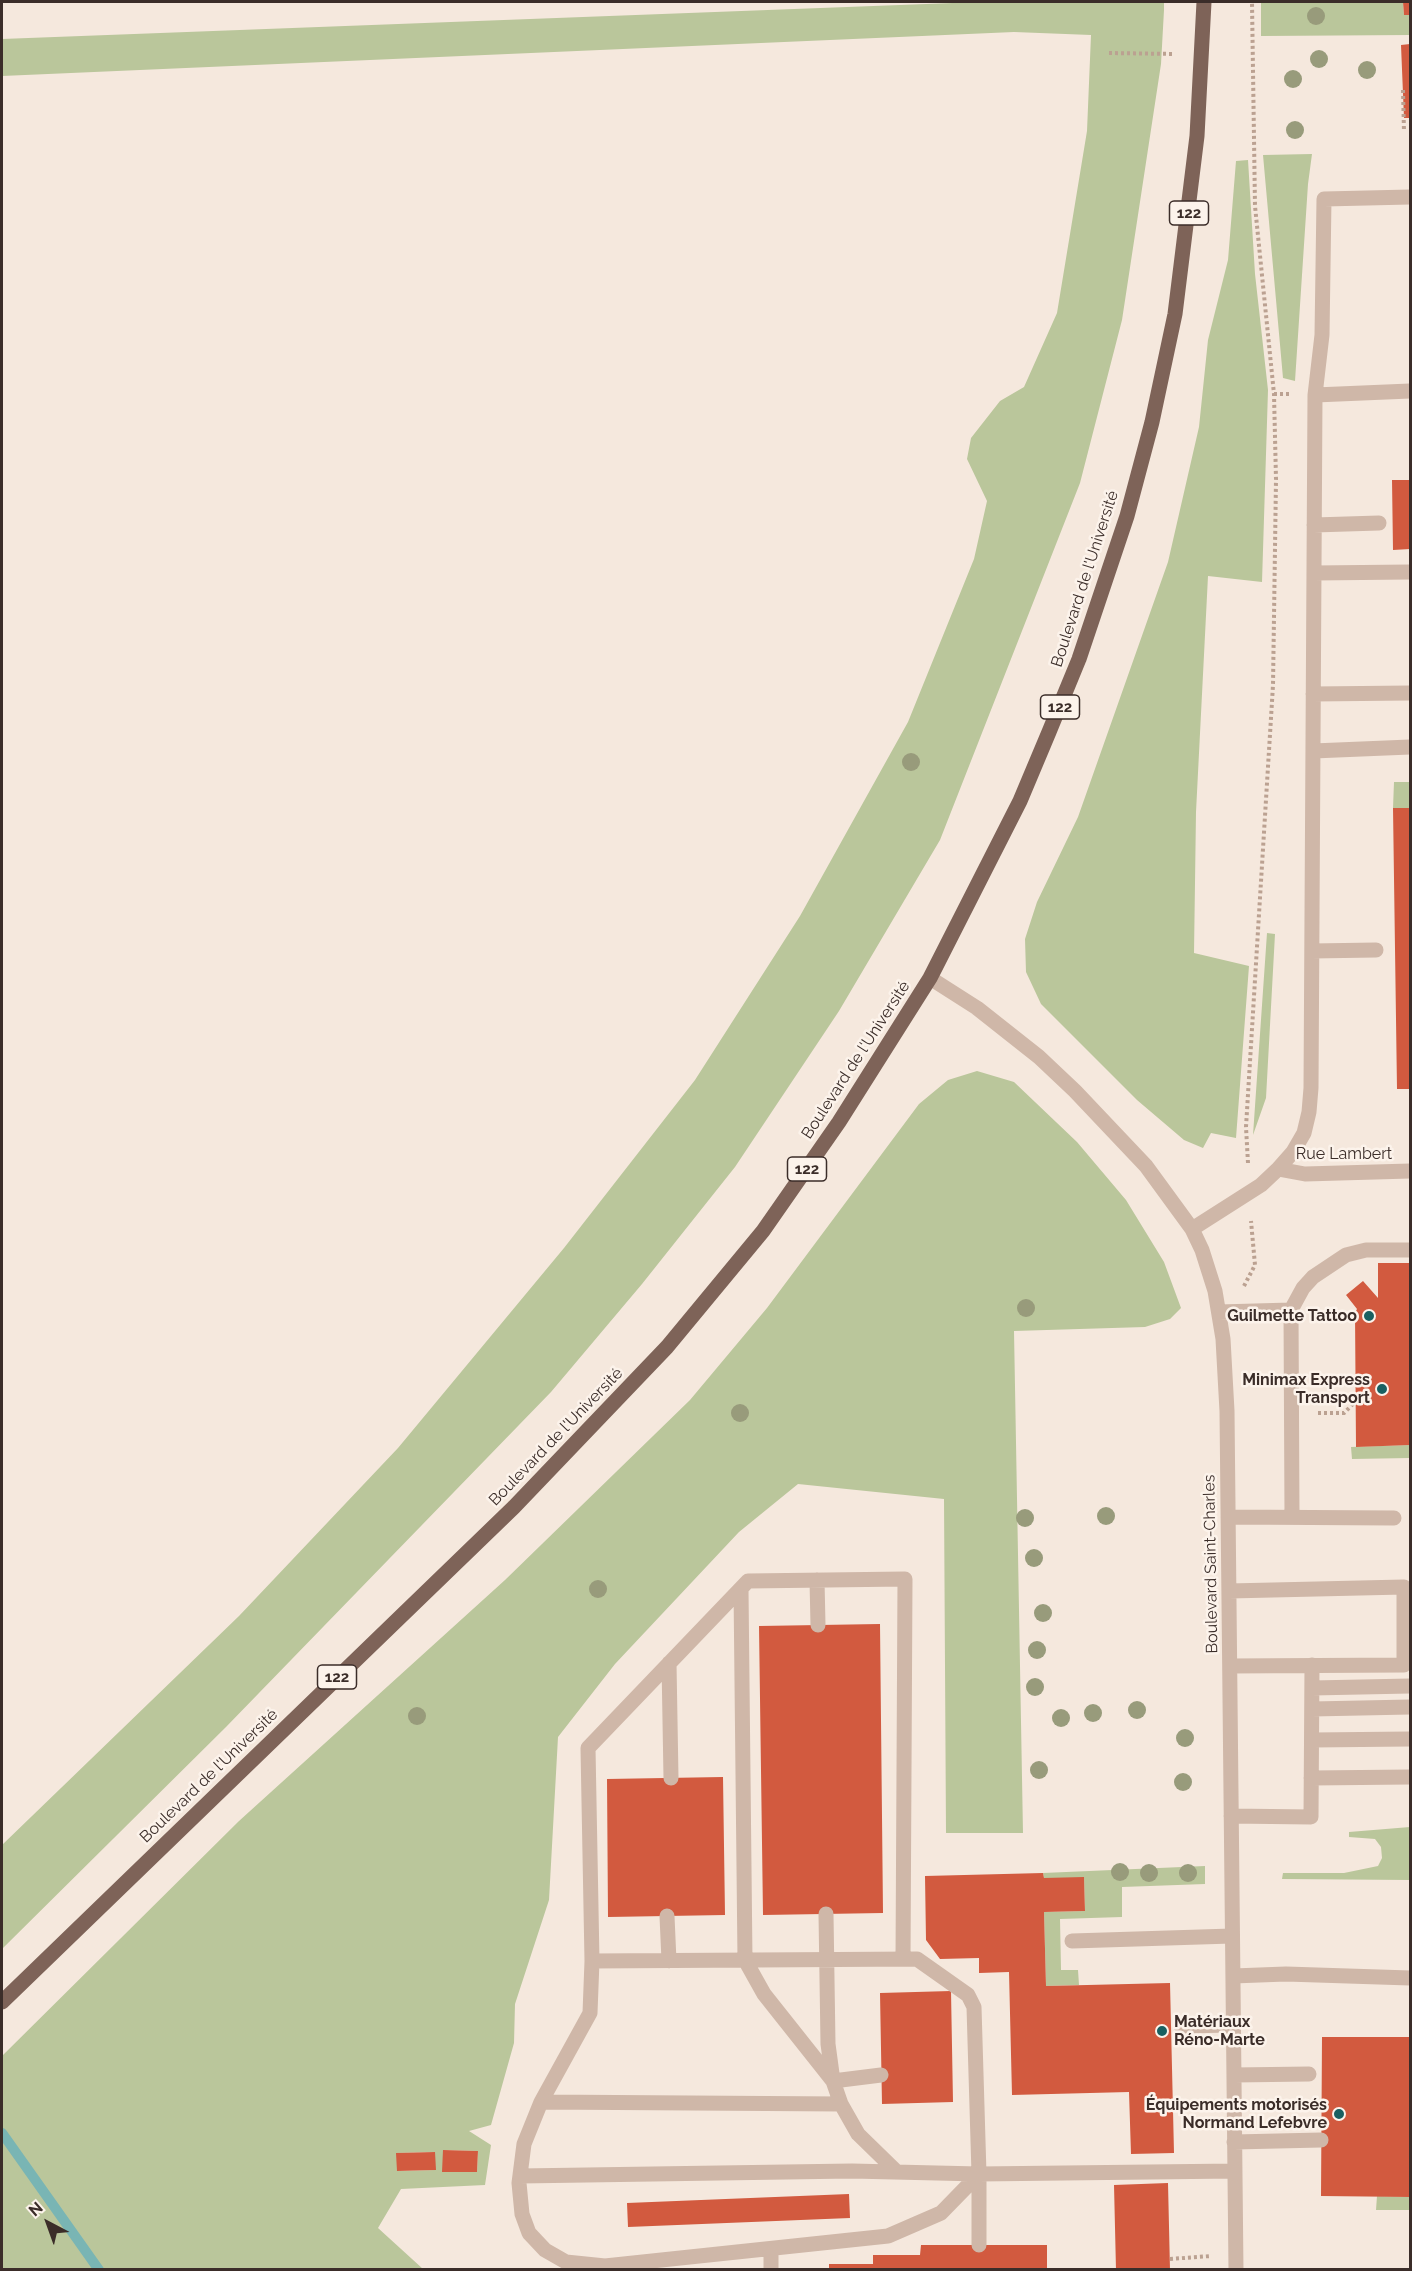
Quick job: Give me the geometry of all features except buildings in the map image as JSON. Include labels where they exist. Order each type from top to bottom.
[{"type":"main road","name":"Boulevard de l'Université","points":[[2,2002],[514,1507],[660,1355],[763,1231],[839,1122],[930,978],[1020,801],[1079,659],[1127,516],[1152,422],[1175,314],[1188,226],[1203,55],[1204,2]]},
{"type":"street","points":[[1192,1229],[1261,1185],[1278,1169],[1293,1152],[1304,1133],[1309,1112],[1315,395],[1322,335],[1324,199],[1410,197]]},
{"type":"street","points":[[1315,395],[1410,391]]},
{"type":"street","points":[[1314,525],[1379,524]]},
{"type":"street","points":[[1314,573],[1410,572]]},
{"type":"street","points":[[1313,694],[1410,693]]},
{"type":"street","points":[[1313,751],[1410,747]]},
{"type":"street","points":[[1312,951],[1376,950]]},
{"type":"street","name":"Boulevard Saint-Charles","points":[[930,978],[1009,1032],[1075,1091],[1146,1166],[1192,1229],[1211,1276],[1219,1312],[1227,1411],[1236,2262]]},
{"type":"street","name":"Rue Lambert","points":[[1278,1169],[1305,1174],[1410,1171]]},
{"type":"street","points":[[1292,1517],[1291,1310],[1308,1282],[1329,1264],[1346,1255],[1366,1250],[1410,1250]]},
{"type":"street","points":[[1219,1312],[1291,1310]]},
{"type":"street","points":[[1228,1517],[1394,1518]]},
{"type":"street","points":[[903,1959],[905,1579],[748,1581],[588,1748],[592,1961],[590,2013],[540,2102],[524,2144],[520,2176],[522,2214],[529,2233],[545,2250],[566,2262],[605,2266],[666,2265],[771,2249],[888,2236],[909,2229],[941,2213],[979,2174]]},
{"type":"street","points":[[817,1580],[818,1625]]},
{"type":"street","points":[[1229,1592],[1407,1584],[1404,1665],[1230,1666]]},
{"type":"street","points":[[741,1589],[745,1960],[764,1994],[833,2081]]},
{"type":"street","points":[[669,1663],[671,1778]]},
{"type":"street","points":[[1232,1816],[1311,1816],[1312,1665]]},
{"type":"street","points":[[1312,1688],[1410,1686]]},
{"type":"street","points":[[1312,1709],[1410,1707]]},
{"type":"street","points":[[1312,1740],[1410,1739]]},
{"type":"street","points":[[1311,1778],[1410,1777]]},
{"type":"street","points":[[826,1914],[828,2044],[833,2081],[841,2104],[858,2134],[897,2172]]},
{"type":"street","points":[[667,1916],[669,1961]]},
{"type":"street","points":[[1072,1941],[1232,1936]]},
{"type":"street","points":[[592,1961],[917,1959],[952,1981],[968,1995],[974,2007],[979,2245]]},
{"type":"street","points":[[1233,1976],[1286,1974],[1410,1978]]},
{"type":"street","points":[[1181,2026],[1233,2025]]},
{"type":"street","points":[[1234,2075],[1309,2074]]},
{"type":"street","points":[[833,2081],[881,2075]]},
{"type":"street","points":[[540,2102],[841,2104]]},
{"type":"street","points":[[1234,2142],[1321,2140]]},
{"type":"street","points":[[520,2176],[1235,2171]]},
{"type":"street","points":[[771,2249],[771,2270]]},
{"type":"path","points":[[1246,1128],[1269,783],[1276,479],[1274,394],[1258,242],[1252,2]]},
{"type":"path","points":[[1109,53],[1203,55]]},
{"type":"path","points":[[1403,90],[1404,132]]},
{"type":"path","points":[[1290,1413],[1344,1413],[1354,1403]]},
{"type":"path","points":[[1170,2259],[1236,2262]]},
{"type":"green space","points":[[979,2],[1164,2],[1164,10],[1161,64],[1122,320],[1080,483],[940,840],[839,1011],[735,1167],[642,1284],[551,1392],[226,1727],[2,1949],[2,1845],[239,1616],[398,1448],[564,1248],[695,1080],[800,916],[908,722],[974,559],[987,501],[967,459],[971,438],[1000,401],[1024,387],[1057,313],[1087,131],[1091,35],[1014,32],[2,76],[2,39]]},
{"type":"green space","points":[[1261,2],[1403,2],[1404,15],[1410,15],[1410,35],[1261,36]]},
{"type":"green space","points":[[1312,154],[1295,381],[1283,378],[1263,155]]},
{"type":"green space","points":[[1248,160],[1255,274],[1268,390],[1262,582],[1208,576],[1196,812],[1194,953],[1249,966],[1236,1138],[1211,1133],[1203,1148],[1184,1140],[1137,1100],[1041,1004],[1026,972],[1025,939],[1037,902],[1078,817],[1168,562],[1199,427],[1208,340],[1228,260],[1236,161]]},
{"type":"green space","points":[[1394,782],[1410,782],[1410,808],[1393,808]]},
{"type":"green space","points":[[1267,933],[1275,934],[1266,1098],[1253,1135]]},
{"type":"green space","points":[[977,1071],[1014,1082],[1077,1142],[1126,1200],[1164,1262],[1181,1308],[1170,1319],[1145,1327],[1014,1331],[1023,1833],[946,1833],[944,1499],[798,1484],[739,1532],[615,1664],[558,1737],[549,1900],[515,2004],[514,2043],[491,2125],[469,2131],[491,2145],[485,2185],[401,2189],[378,2228],[423,2269],[2,2270],[2,2056],[239,1821],[505,1580],[690,1400],[767,1308],[919,1104],[948,1080]],"holes":[[[443,2150],[478,2151],[477,2172],[443,2172]],[[435,2152],[435,2170],[398,2171],[397,2153]]]},
{"type":"green space","points":[[1410,1445],[1410,1458],[1352,1459],[1351,1447]]},
{"type":"green space","points":[[1410,1827],[1410,1880],[1282,1879],[1283,1873],[1344,1873],[1378,1866],[1382,1858],[1381,1847],[1375,1839],[1349,1837],[1349,1832]]},
{"type":"green space","points":[[1205,1866],[1205,1884],[1122,1887],[1122,1917],[1060,1919],[1061,1970],[1078,1970],[1079,1985],[1046,1986],[1044,1912],[1085,1911],[1084,1878],[1044,1878],[1043,1873]]},
{"type":"green space","points":[[1377,2196],[1410,2197],[1410,2210],[1376,2210]]},
{"type":"waterway","points":[[2,2133],[99,2270]]},
{"type":"place","name":"Guilmette Tattoo","points":[[1369,1316]]},
{"type":"place","name":"Minimax Express Transport","points":[[1382,1389]]},
{"type":"place","name":"Matériaux Réno-Marte","points":[[1162,2031]]},
{"type":"place","name":"Équipements motorisés Normand Lefebvre","points":[[1339,2114]]}]
